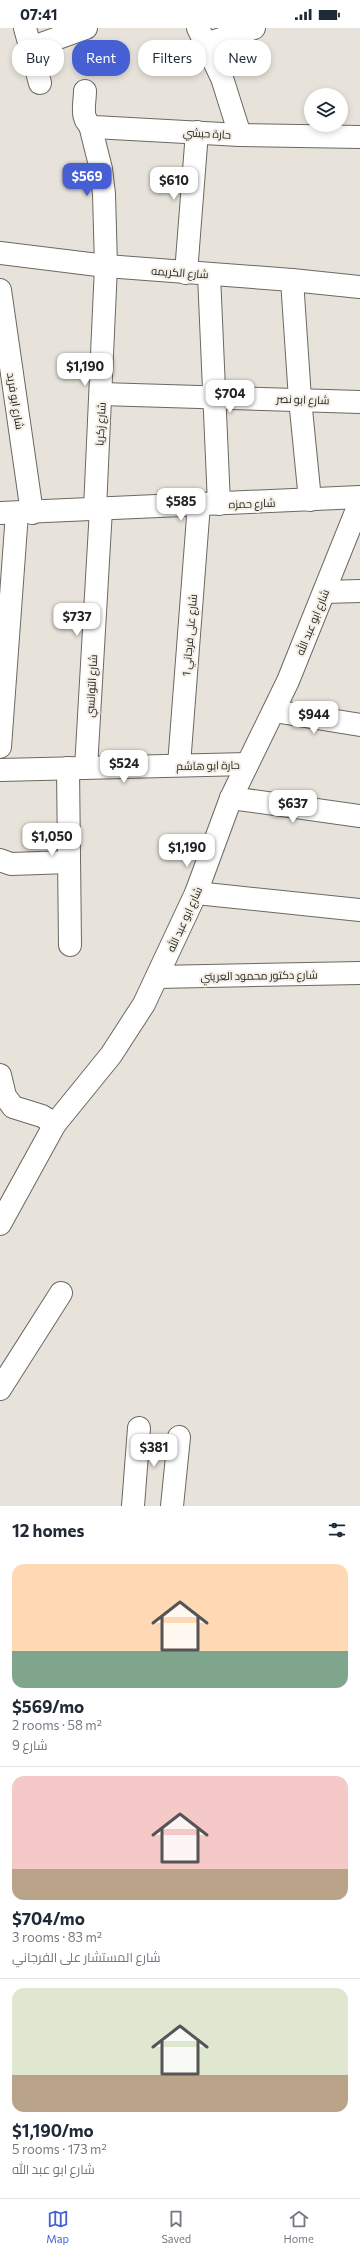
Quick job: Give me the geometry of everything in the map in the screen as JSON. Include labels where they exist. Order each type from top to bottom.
[{"type":"street","points":[[40,84],[28,38],[86,28]]},
{"type":"street","points":[[240,135],[222,78],[202,36],[254,28]]},
{"type":"street","points":[[85,91],[84,115],[90,125]]},
{"type":"street","name":"حارة حبشي","points":[[90,125],[240,135],[360,137]]},
{"type":"street","name":"شارع زكريا","points":[[90,125],[101,169],[104,194],[106,266],[98,509]]},
{"type":"street","points":[[186,273],[197,132]]},
{"type":"street","name":"شارع الكريمه","points":[[0,253],[106,266],[292,280],[360,287]]},
{"type":"street","name":"شارع على فرجاني 1","points":[[179,765],[209,504],[214,397],[210,275]]},
{"type":"street","points":[[292,280],[300,399],[310,500]]},
{"type":"street","name":"شارع ابو فريد","points":[[0,290],[16,513],[0,747]]},
{"type":"street","name":"شارع ابو نصر","points":[[101,394],[360,402]]},
{"type":"street","name":"شارع حمزه","points":[[16,513],[360,497]]},
{"type":"street","name":"شارع ابو عبد الله","points":[[0,1224],[55,1124],[111,1055],[144,1004],[196,894],[231,798],[288,682],[360,502]]},
{"type":"street","name":"شارع التوانسي","points":[[70,945],[69,862],[98,509]]},
{"type":"street","points":[[324,592],[360,591]]},
{"type":"street","points":[[274,711],[360,725]]},
{"type":"street","name":"حارة ابو هاشم","points":[[0,770],[248,764]]},
{"type":"street","points":[[231,798],[360,816]]},
{"type":"street","points":[[0,860],[11,864],[69,862]]},
{"type":"street","points":[[196,894],[360,910]]},
{"type":"street","name":"شارع دكتور محمود العريني","points":[[157,977],[360,973]]},
{"type":"street","points":[[0,1075],[4,1103],[42,1116],[55,1124]]},
{"type":"street","points":[[0,1389],[61,1293]]},
{"type":"street","points":[[134,1506],[139,1428]]},
{"type":"street","points":[[172,1506],[179,1437]]}]
